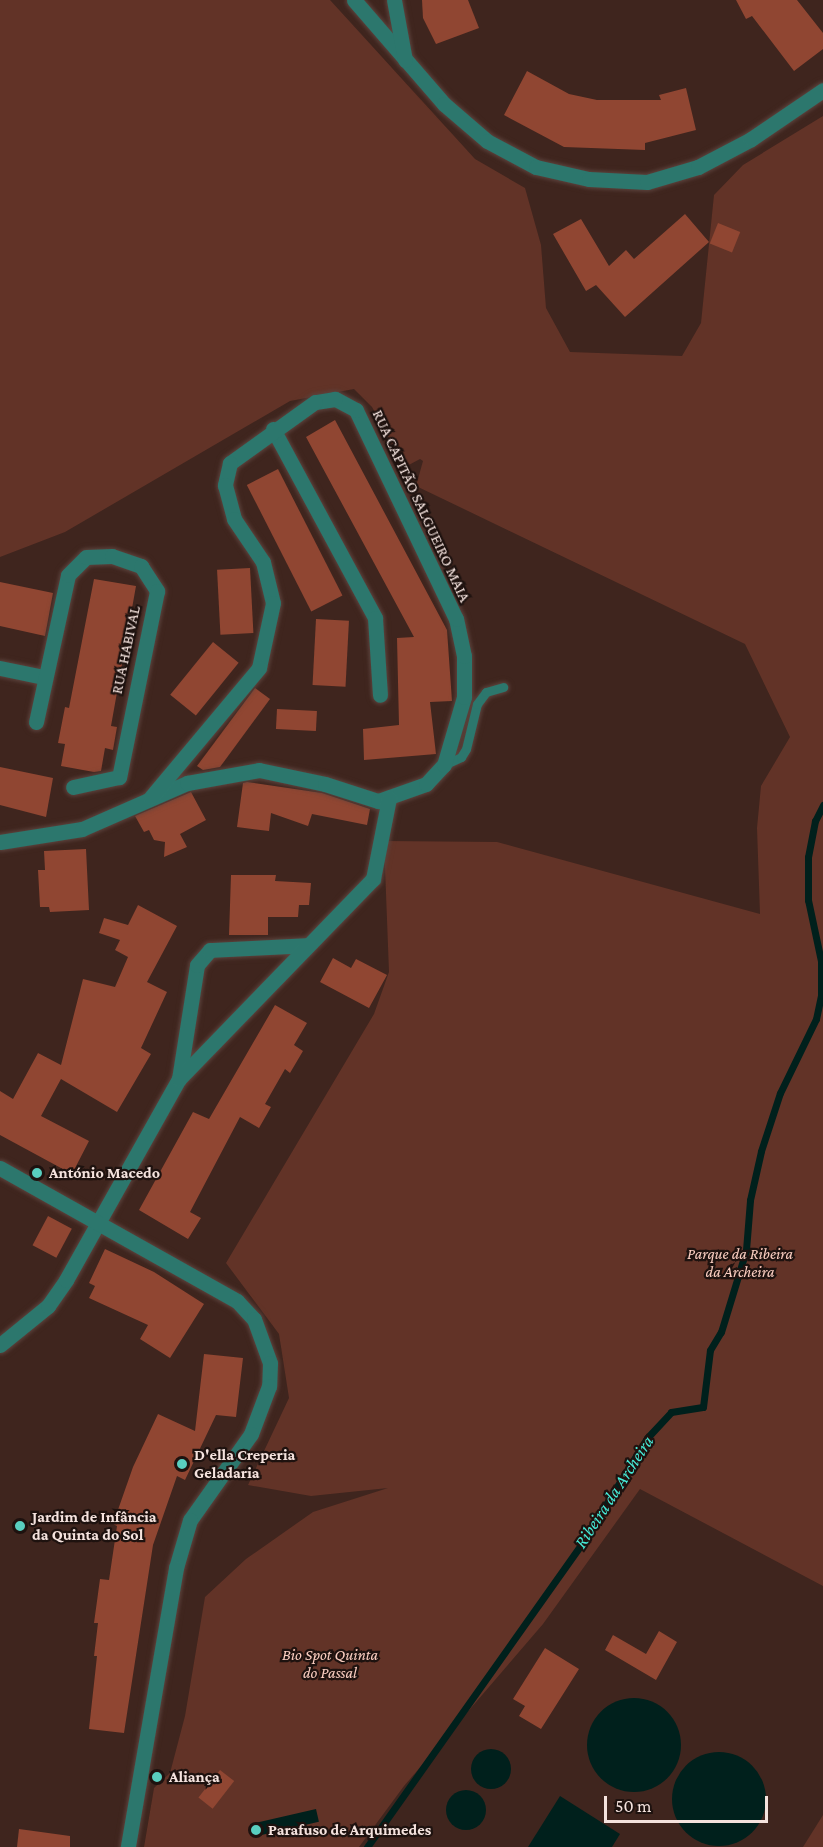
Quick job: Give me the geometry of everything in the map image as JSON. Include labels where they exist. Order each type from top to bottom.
[{"type":"street","points":[[354,0],[444,104],[487,141],[537,167],[590,179],[647,182],[698,167],[751,139],[823,90]]},
{"type":"street","points":[[394,0],[405,60]]},
{"type":"street","name":"RUA CAPITÃO SALGUEIRO MAIA","points":[[151,797],[259,668],[273,603],[263,562],[234,519],[225,485],[231,463],[273,429],[315,402],[335,399],[356,410],[456,619],[464,656],[464,697],[444,765]]},
{"type":"street","points":[[273,429],[375,618],[380,696]]},
{"type":"street","name":"RUA HABIVAL","points":[[36,722],[68,575],[86,557],[112,556],[141,566],[157,591],[119,777],[73,788]]},
{"type":"street","points":[[0,668],[44,677]]},
{"type":"street","points":[[0,842],[81,830],[187,783],[259,770],[325,784],[378,801],[426,784],[444,765]]},
{"type":"street","points":[[0,1345],[48,1306],[179,1079],[373,879],[389,798]]},
{"type":"street","points":[[179,1079],[197,965],[210,950],[308,945]]},
{"type":"street","points":[[0,1168],[237,1301],[254,1319],[270,1363],[268,1386],[251,1434],[190,1521],[176,1568],[128,1847]]},
{"type":"lane","points":[[444,765],[461,757],[466,749],[477,704],[486,692],[503,687]]},
{"type":"green space","points":[[0,0],[330,0],[475,159],[525,188],[541,245],[546,308],[570,352],[682,356],[701,323],[714,195],[743,165],[823,116],[823,1586],[640,1489],[543,1624],[404,1786],[359,1847],[144,1847],[154,1788],[170,1773],[185,1716],[205,1597],[246,1559],[313,1512],[388,1488],[311,1496],[248,1485],[289,1398],[279,1334],[226,1263],[374,1014],[389,972],[384,841],[497,842],[760,914],[757,828],[761,786],[790,737],[745,644],[416,486],[423,461],[420,459],[405,467],[372,407],[354,389],[290,401],[65,532],[0,557]]},
{"type":"green space","points":[[823,1815],[823,1847],[803,1847]]},
{"type":"water","points":[[634,1698],[652,1702],[667,1712],[677,1727],[681,1745],[677,1763],[667,1778],[652,1788],[634,1792],[616,1788],[601,1778],[591,1763],[587,1745],[591,1727],[601,1712],[616,1702]]},
{"type":"water","points":[[491,1749],[499,1750],[505,1755],[510,1761],[510,1777],[505,1783],[499,1788],[491,1789],[483,1788],[477,1783],[472,1777],[471,1769],[472,1761],[477,1755],[483,1750]]},
{"type":"water","points":[[719,1752],[737,1756],[752,1766],[762,1781],[766,1799],[762,1817],[752,1832],[737,1842],[719,1846],[701,1842],[686,1832],[676,1817],[672,1799],[676,1781],[686,1766],[701,1756]]},
{"type":"water","points":[[466,1790],[474,1791],[480,1796],[485,1802],[485,1818],[480,1824],[474,1829],[466,1830],[458,1829],[452,1824],[447,1818],[446,1810],[447,1802],[452,1796],[458,1791]]},
{"type":"water","points":[[560,1796],[620,1834],[612,1847],[528,1847]]},
{"type":"water","points":[[316,1809],[319,1822],[254,1837],[251,1824]]},
{"type":"building","points":[[422,0],[468,0],[479,28],[436,44],[423,18]]},
{"type":"building","points":[[736,0],[797,0],[823,33],[823,49],[794,71],[752,16],[746,19]]},
{"type":"building","points":[[527,71],[569,94],[597,100],[661,100],[659,95],[686,88],[696,130],[645,143],[645,150],[564,147],[504,115]]},
{"type":"building","points":[[685,214],[709,242],[625,317],[596,285],[586,291],[553,234],[581,219],[609,266],[626,250],[634,259]]},
{"type":"building","points":[[718,223],[740,232],[732,252],[710,243]]},
{"type":"building","points":[[335,420],[447,630],[452,701],[430,702],[436,754],[364,760],[363,729],[399,725],[397,638],[414,637],[306,437]]},
{"type":"building","points":[[278,469],[342,596],[311,611],[247,485]]},
{"type":"building","points":[[250,568],[253,633],[220,635],[217,570]]},
{"type":"building","points":[[94,579],[136,586],[111,726],[117,727],[113,750],[105,748],[101,771],[94,772],[61,766],[65,744],[58,743],[65,707],[69,708]]},
{"type":"building","points":[[0,582],[53,593],[45,636],[0,626]]},
{"type":"building","points":[[316,619],[349,621],[346,687],[313,685]]},
{"type":"building","points":[[213,642],[239,663],[196,716],[170,695]]},
{"type":"building","points":[[255,688],[270,699],[220,767],[203,770],[197,766]]},
{"type":"building","points":[[277,709],[317,711],[316,731],[276,729]]},
{"type":"building","points":[[0,767],[53,778],[46,817],[0,805]]},
{"type":"building","points":[[243,783],[322,793],[370,809],[367,825],[312,814],[308,826],[271,813],[269,831],[237,827]]},
{"type":"building","points":[[191,792],[206,820],[180,834],[187,847],[164,857],[165,842],[154,840],[149,830],[144,832],[135,816]]},
{"type":"building","points":[[86,849],[89,910],[50,912],[49,907],[40,907],[38,870],[45,870],[44,851]]},
{"type":"building","points":[[231,875],[276,875],[275,881],[311,883],[309,905],[299,905],[298,917],[268,917],[268,935],[229,935]]},
{"type":"building","points":[[138,905],[177,926],[147,982],[167,992],[141,1048],[151,1054],[117,1112],[61,1079],[41,1116],[89,1141],[72,1174],[0,1135],[0,1091],[13,1099],[38,1053],[61,1065],[83,979],[115,987],[128,957],[115,950],[120,940],[99,933],[104,918],[128,925]]},
{"type":"building","points":[[333,958],[351,968],[356,959],[387,975],[369,1008],[320,982]]},
{"type":"building","points":[[275,1005],[307,1023],[294,1045],[303,1051],[290,1073],[285,1069],[265,1104],[271,1107],[259,1128],[240,1117],[190,1212],[201,1218],[188,1239],[139,1210],[193,1112],[209,1119]]},
{"type":"building","points":[[48,1216],[72,1229],[56,1258],[33,1245]]},
{"type":"building","points":[[105,1249],[154,1272],[204,1304],[170,1358],[140,1339],[148,1325],[89,1298],[95,1286],[89,1283]]},
{"type":"building","points":[[204,1354],[243,1358],[236,1417],[216,1415],[185,1480],[177,1476],[153,1545],[124,1733],[89,1729],[97,1656],[94,1656],[98,1623],[94,1623],[100,1579],[109,1580],[117,1526],[113,1524],[133,1467],[158,1414],[195,1431]]},
{"type":"building","points":[[659,1631],[677,1642],[656,1680],[605,1650],[613,1635],[646,1654]]},
{"type":"building","points":[[545,1648],[579,1669],[541,1729],[519,1716],[525,1706],[513,1699]]},
{"type":"building","points":[[220,1770],[234,1781],[213,1809],[198,1798]]},
{"type":"building","points":[[19,1829],[70,1836],[70,1847],[17,1847]]},
{"type":"waterway","name":"Ribeira da Archeira","points":[[367,1847],[582,1543],[647,1438],[671,1412],[703,1407],[710,1350],[721,1332],[746,1250],[750,1200],[761,1151],[780,1093],[816,1019],[821,995],[821,961],[808,900],[808,857],[815,821],[823,805]]},
{"type":"place","name":"António Macedo","points":[[37,1173]]},
{"type":"place","name":"D'ella Creperia Geladaria","points":[[182,1464]]},
{"type":"place","name":"Jardim de Infância da Quinta do Sol","points":[[20,1526]]},
{"type":"place","name":"Aliança","points":[[157,1777]]},
{"type":"place","name":"Parafuso de Arquimedes","points":[[256,1830]]},
{"type":"park label","name":"Parque da Ribeira da Archeira","points":[[740,1263]]},
{"type":"park label","name":"Bio Spot Quinta do Passal","points":[[330,1664]]}]
